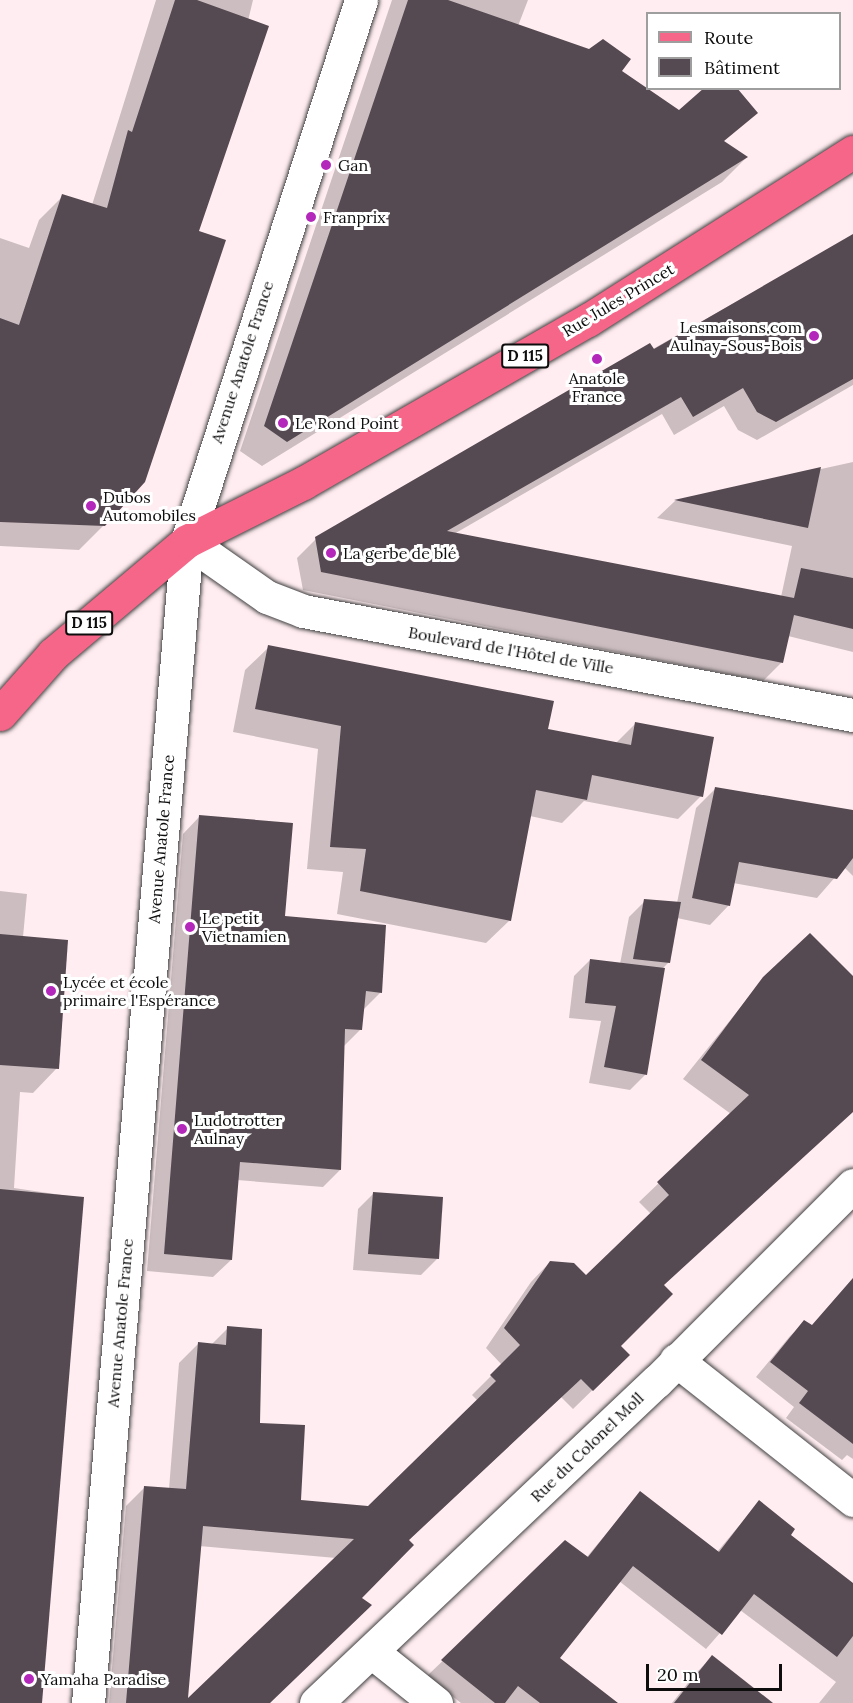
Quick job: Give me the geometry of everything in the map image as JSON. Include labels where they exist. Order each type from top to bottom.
[{"type":"main road","name":"Rue Jules Princet","points":[[187,540],[303,483],[588,320],[853,153]]},
{"type":"main road","name":"D 115","points":[[0,714],[53,654],[187,540]]},
{"type":"street","name":"Avenue Anatole France","points":[[88,1703],[187,540],[361,0]]},
{"type":"street","name":"Boulevard de l'Hôtel de Ville","points":[[187,540],[267,597],[303,611],[853,716]]},
{"type":"street","name":"Rue du Colonel Moll","points":[[316,1703],[676,1360],[853,1185]]},
{"type":"street","points":[[676,1360],[853,1500]]},
{"type":"street","points":[[372,1652],[436,1703]]},
{"type":"building","points":[[175,0],[197,0],[269,26],[199,231],[226,240],[145,482],[105,526],[0,522],[0,318],[19,325],[62,194],[107,208],[128,130],[132,132]]},
{"type":"building","points":[[408,0],[448,0],[589,49],[603,39],[631,59],[622,71],[646,87],[646,90],[650,90],[679,110],[702,90],[739,90],[758,113],[724,141],[748,157],[287,442],[264,426]]},
{"type":"building","points":[[853,234],[853,379],[776,422],[757,412],[743,388],[693,417],[681,397],[447,531],[794,598],[801,568],[853,578],[853,629],[794,615],[783,663],[321,572],[315,537],[650,343],[654,349]]},
{"type":"building","points":[[821,467],[808,528],[674,500]]},
{"type":"building","points":[[268,645],[554,701],[548,729],[631,745],[635,722],[714,737],[703,797],[592,775],[587,800],[536,790],[511,921],[360,891],[366,849],[330,847],[341,726],[255,709]]},
{"type":"building","points":[[715,787],[853,810],[853,858],[837,879],[739,862],[730,906],[692,898]]},
{"type":"building","points":[[199,815],[293,823],[285,916],[386,925],[382,993],[366,991],[362,1030],[345,1029],[341,1170],[240,1162],[232,1260],[164,1254]]},
{"type":"building","points":[[644,899],[681,902],[670,963],[633,959]]},
{"type":"building","points":[[810,933],[853,976],[853,1112],[664,1285],[673,1294],[621,1346],[630,1355],[593,1391],[581,1379],[409,1540],[414,1545],[362,1598],[372,1605],[270,1703],[126,1703],[144,1486],[186,1489],[198,1342],[226,1345],[227,1326],[262,1329],[260,1423],[305,1425],[301,1500],[368,1506],[496,1381],[490,1375],[520,1345],[504,1328],[550,1261],[574,1263],[586,1275],[669,1195],[657,1182],[749,1095],[701,1060],[763,977]],"holes":[[[203,1526],[354,1539],[188,1698]]]},
{"type":"building","points":[[0,934],[68,940],[59,1069],[0,1065]]},
{"type":"building","points":[[590,959],[665,968],[647,1075],[604,1067],[616,1006],[585,1003]]},
{"type":"building","points":[[0,1189],[84,1197],[42,1703],[0,1703]]},
{"type":"building","points":[[373,1192],[443,1197],[439,1259],[368,1254]]},
{"type":"building","points":[[853,1278],[853,1444],[799,1403],[808,1391],[770,1362],[804,1320],[812,1325]]},
{"type":"building","points":[[640,1491],[719,1552],[759,1500],[795,1529],[791,1535],[853,1583],[853,1636],[837,1657],[754,1594],[722,1635],[633,1566],[560,1658],[618,1703],[540,1703],[518,1686],[505,1703],[495,1703],[441,1660],[565,1540],[588,1557]]},
{"type":"building","points":[[712,1655],[773,1703],[674,1703]]},
{"type":"place","name":"Gan","points":[[326,165]]},
{"type":"place","name":"Franprix","points":[[311,217]]},
{"type":"place","name":"Lesmaisons.com Aulnay-Sous-Bois","points":[[814,336]]},
{"type":"place","name":"Anatole France","points":[[597,359]]},
{"type":"place","name":"Le Rond Point","points":[[283,423]]},
{"type":"place","name":"Dubos Automobiles","points":[[91,506]]},
{"type":"place","name":"La gerbe de blé","points":[[331,553]]},
{"type":"place","name":"Le petit Vietnamien","points":[[190,927]]},
{"type":"place","name":"Lycée et école primaire l'Espérance","points":[[51,991]]},
{"type":"place","name":"Ludotrotter Aulnay","points":[[182,1129]]},
{"type":"place","name":"Yamaha Paradise","points":[[29,1679]]}]
